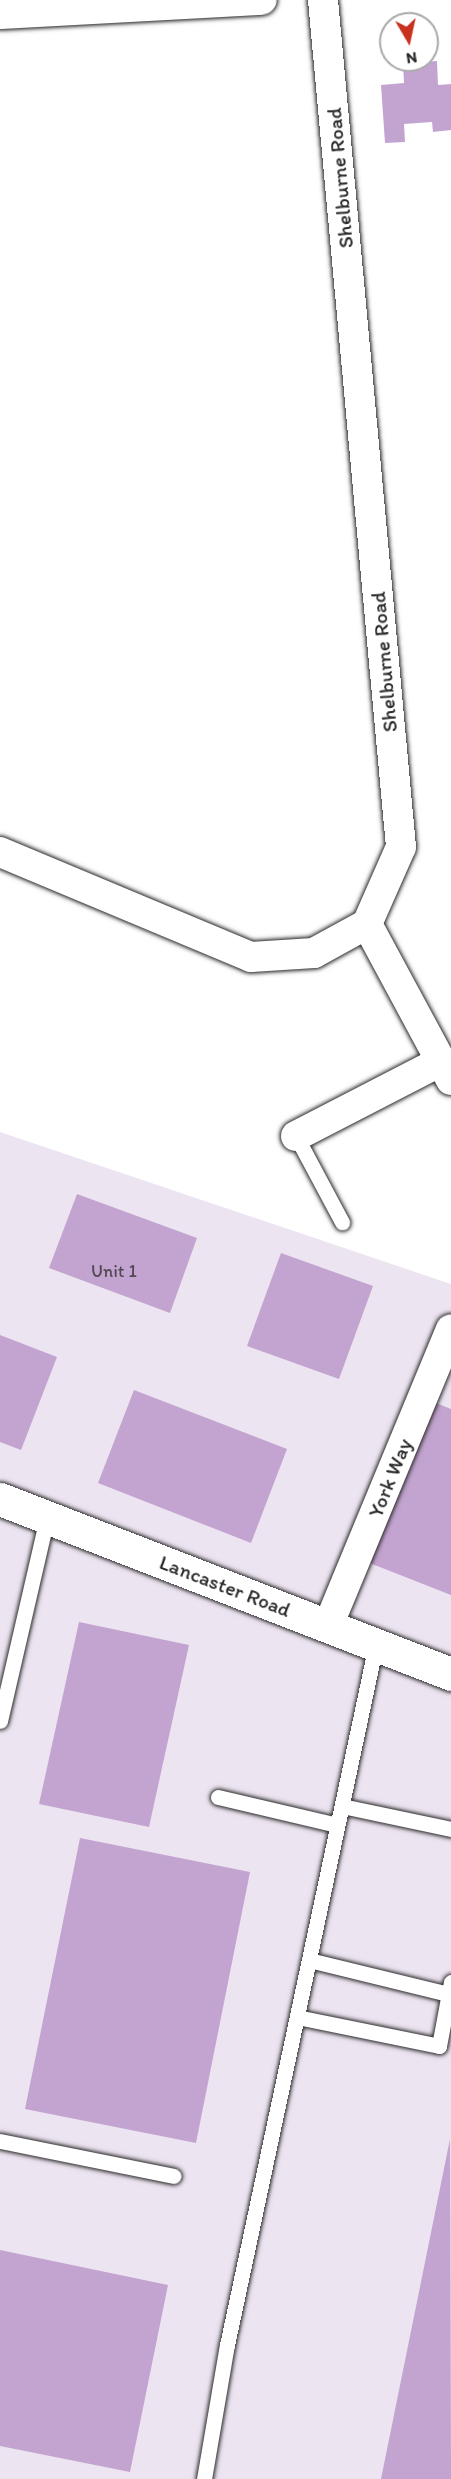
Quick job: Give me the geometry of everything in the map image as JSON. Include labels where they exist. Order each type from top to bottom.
[{"type":"street","points":[[0,14],[262,0]]},
{"type":"street","name":"Shelburne Road","points":[[323,0],[401,848],[367,924]]},
{"type":"street","points":[[0,852],[251,957],[314,953],[367,924],[446,1070],[296,1136]]},
{"type":"street","name":"York Way","points":[[328,1626],[451,1329]]},
{"type":"street","name":"Lancaster Road","points":[[0,1499],[451,1674]]},
{"type":"lane","points":[[296,1136],[342,1222]]},
{"type":"lane","points":[[0,1721],[47,1517]]},
{"type":"lane","points":[[204,2479],[227,2344],[376,1644]]},
{"type":"lane","points":[[218,1797],[337,1826]]},
{"type":"lane","points":[[342,1806],[451,1829]]},
{"type":"lane","points":[[297,2017],[439,2046],[450,1988],[309,1960]]},
{"type":"lane","points":[[0,2141],[174,2176]]},
{"type":"shaded area","points":[[0,1132],[451,1284],[451,2479],[0,2479]]},
{"type":"building","points":[[403,72],[437,72],[438,85],[451,84],[451,130],[433,132],[432,122],[404,124],[405,142],[385,143],[381,85],[404,83]]},
{"type":"building","points":[[77,1194],[197,1238],[170,1313],[49,1268]]},
{"type":"building","points":[[281,1253],[373,1286],[339,1379],[247,1346]]},
{"type":"building","points":[[0,1335],[57,1357],[21,1450],[0,1442]]},
{"type":"building","points":[[134,1390],[287,1449],[251,1543],[98,1483]]},
{"type":"building","points":[[431,1401],[451,1409],[451,1595],[367,1562]]},
{"type":"building","points":[[79,1622],[189,1645],[149,1827],[39,1804]]},
{"type":"building","points":[[80,1838],[250,1872],[196,2143],[25,2109]]},
{"type":"building","points":[[450,2139],[451,2479],[381,2479]]},
{"type":"building","points":[[0,2250],[168,2285],[130,2472],[0,2446]]}]
